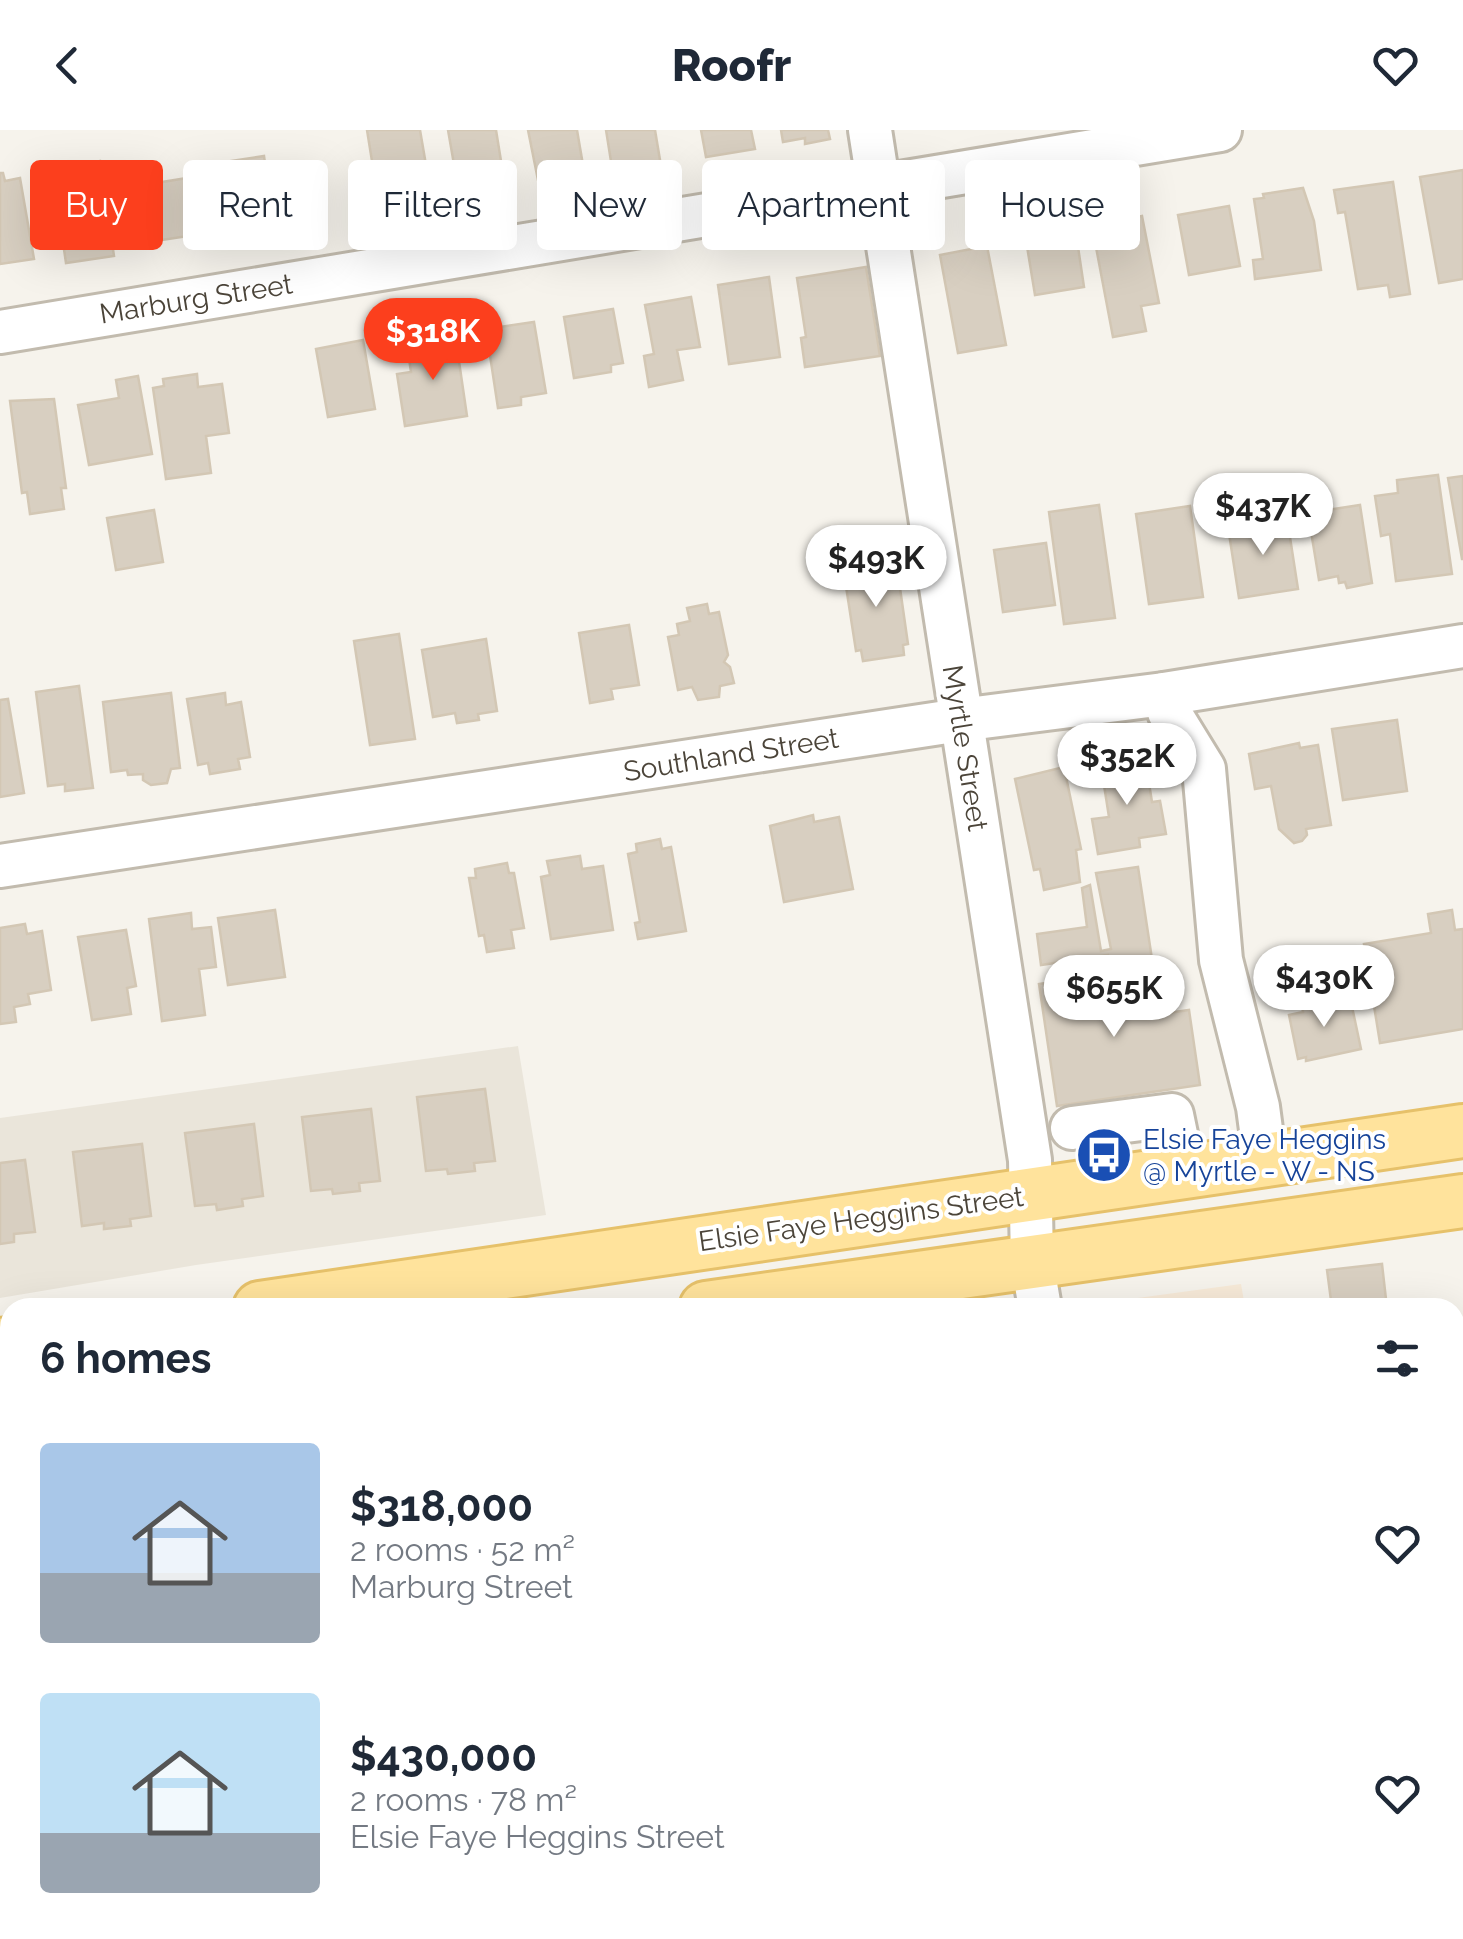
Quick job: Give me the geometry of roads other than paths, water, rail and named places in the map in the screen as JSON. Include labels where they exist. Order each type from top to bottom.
[{"type":"main road","name":"Elsie Faye Heggins Street","points":[[375,1298],[1463,1130]]},
{"type":"main road","points":[[844,1298],[1036,1284],[1463,1202]]},
{"type":"street","name":"Myrtle Street","points":[[870,130],[875,160]]},
{"type":"street","name":"Marburg Street","points":[[945,175],[1220,130]]},
{"type":"street","name":"Marburg Street","points":[[0,332],[702,215]]},
{"type":"street","name":"Myrtle Street","points":[[889,250],[1030,1160],[1036,1284]]},
{"type":"street","name":"Southland Street","points":[[0,866],[960,720],[1164,694],[1463,646]]},
{"type":"street","points":[[1164,694],[1168,712],[1204,769],[1221,960],[1258,1107],[1265,1160]]},
{"type":"street","points":[[1072,1128],[1172,1116],[1184,1173]]},
{"type":"place","name":"Elsie Faye Heggins @ Myrtle - W - NS","points":[[1104,1155]]}]
